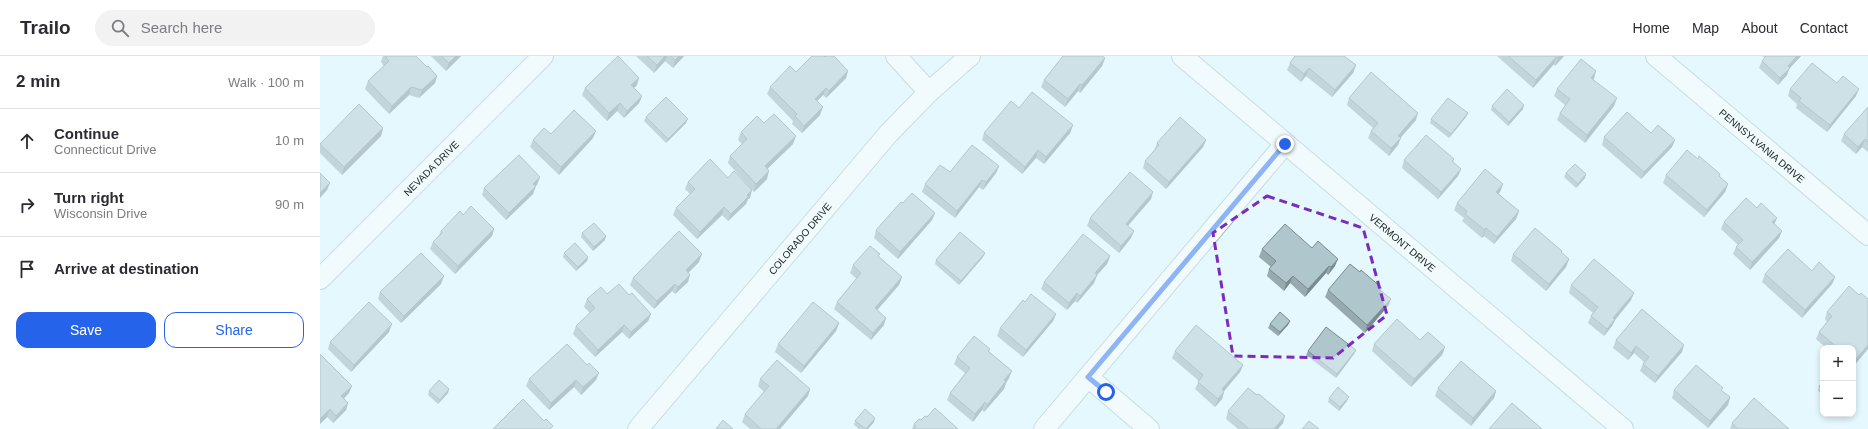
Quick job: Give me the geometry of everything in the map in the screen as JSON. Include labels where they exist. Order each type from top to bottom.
[{"type":"street","name":"NEVADA DRIVE","points":[[320,279],[543,56]]},
{"type":"street","points":[[896,56],[929,92]]},
{"type":"street","name":"COLORADO DRIVE","points":[[638,429],[889,133],[929,92],[970,56]]},
{"type":"street","name":"VERMONT DRIVE","points":[[1182,56],[1623,429]]},
{"type":"street","name":"PENNSYLVANIA DRIVE","points":[[1656,56],[1868,235]]},
{"type":"street","points":[[1044,429],[1285,144]]},
{"type":"street","points":[[1088,377],[1149,429]]},
{"type":"highlighted area","points":[[1267,196],[1363,228],[1387,315],[1333,358],[1233,356],[1213,233]]},
{"type":"building","points":[[385,56],[416,56],[437,76],[422,90],[411,87],[392,106],[368,81],[389,61]]},
{"type":"building","points":[[441,56],[456,56],[449,63]]},
{"type":"building","points":[[618,56],[639,78],[631,85],[642,96],[627,111],[620,103],[609,113],[585,88]]},
{"type":"building","points":[[647,56],[665,56],[657,65]]},
{"type":"building","points":[[671,56],[679,56],[675,60]]},
{"type":"building","points":[[812,56],[834,56],[848,71],[829,91],[826,88],[815,99],[823,107],[804,126],[795,116],[797,114],[770,87],[790,66],[796,72]]},
{"type":"building","points":[[1063,56],[1102,56],[1105,58],[1068,99],[1044,80]]},
{"type":"building","points":[[1295,56],[1344,56],[1356,65],[1335,90],[1309,68],[1304,74],[1290,63]]},
{"type":"building","points":[[1508,56],[1560,56],[1558,58],[1556,57],[1536,80]]},
{"type":"building","points":[[1766,56],[1797,56],[1788,66],[1790,68],[1780,78],[1762,61]]},
{"type":"building","points":[[1581,59],[1596,71],[1591,78],[1617,98],[1587,135],[1560,113],[1570,99],[1557,89]]},
{"type":"building","points":[[1812,63],[1837,83],[1843,76],[1859,89],[1830,125],[1799,101],[1801,98],[1790,89]]},
{"type":"building","points":[[1371,72],[1418,113],[1398,136],[1401,138],[1391,148],[1371,131],[1378,123],[1349,98]]},
{"type":"building","points":[[1507,89],[1524,105],[1509,122],[1492,106]]},
{"type":"building","points":[[1032,92],[1073,125],[1046,157],[1038,150],[1025,167],[984,133],[1011,101],[1019,108]]},
{"type":"building","points":[[666,97],[688,119],[668,139],[646,117]]},
{"type":"building","points":[[1448,98],[1468,113],[1451,134],[1431,119]]},
{"type":"building","points":[[359,104],[383,128],[344,167],[320,144]]},
{"type":"building","points":[[1868,107],[1868,142],[1865,139],[1858,147],[1844,134]]},
{"type":"building","points":[[574,110],[596,131],[561,167],[533,140],[544,128],[551,134]]},
{"type":"building","points":[[1627,112],[1651,133],[1658,125],[1675,140],[1644,172],[1604,137]]},
{"type":"building","points":[[774,114],[796,136],[765,166],[769,171],[756,184],[730,156],[747,139],[741,132],[757,116],[764,123]]},
{"type":"building","points":[[1180,117],[1206,140],[1169,182],[1145,161],[1159,145],[1157,143]]},
{"type":"building","points":[[1426,135],[1454,159],[1452,161],[1461,169],[1441,192],[1404,160]]},
{"type":"building","points":[[972,145],[999,166],[986,182],[982,180],[957,211],[925,184],[940,165],[950,172]]},
{"type":"building","points":[[1687,150],[1698,159],[1699,156],[1720,174],[1719,176],[1728,184],[1707,210],[1666,175]]},
{"type":"building","points":[[519,155],[540,177],[533,184],[536,186],[509,213],[484,188]]},
{"type":"building","points":[[710,159],[728,178],[734,171],[752,190],[747,195],[749,196],[731,214],[724,207],[700,232],[676,208],[695,189],[688,182]]},
{"type":"building","points":[[1575,164],[1586,174],[1578,184],[1566,173]]},
{"type":"building","points":[[1485,169],[1503,184],[1496,192],[1519,211],[1497,237],[1486,228],[1485,230],[1465,214],[1467,211],[1457,203]]},
{"type":"building","points":[[1130,172],[1153,192],[1126,224],[1134,231],[1121,246],[1090,218]]},
{"type":"building","points":[[320,173],[330,183],[320,193]]},
{"type":"building","points":[[912,193],[935,213],[900,252],[876,230],[901,202],[903,203]]},
{"type":"building","points":[[1746,198],[1757,208],[1761,203],[1777,218],[1772,222],[1782,231],[1752,262],[1736,247],[1743,240],[1724,222]]},
{"type":"building","points":[[471,206],[494,229],[458,266],[433,242],[460,211],[463,215]]},
{"type":"building","points":[[594,223],[606,236],[594,247],[582,233]]},
{"type":"building","points":[[1285,224],[1312,248],[1318,241],[1338,259],[1331,267],[1329,266],[1308,289],[1293,276],[1286,283],[1269,269],[1276,261],[1262,249]]},
{"type":"building","points":[[1535,228],[1569,259],[1549,284],[1513,254]]},
{"type":"building","points":[[679,231],[702,254],[686,270],[690,275],[678,287],[675,284],[657,301],[633,278]]},
{"type":"building","points":[[960,232],[985,253],[961,281],[936,260]]},
{"type":"building","points":[[1083,234],[1110,256],[1095,273],[1097,275],[1080,296],[1077,293],[1069,303],[1044,282]]},
{"type":"building","points":[[575,243],[588,257],[578,267],[564,253]]},
{"type":"building","points":[[870,246],[880,254],[878,256],[902,277],[875,308],[886,318],[873,333],[837,302],[861,273],[853,265]]},
{"type":"building","points":[[1788,249],[1812,271],[1819,262],[1835,277],[1805,310],[1765,274]]},
{"type":"building","points":[[421,253],[444,276],[404,316],[380,292]]},
{"type":"building","points":[[1594,259],[1634,293],[1613,318],[1615,319],[1607,329],[1591,316],[1598,307],[1571,285]]},
{"type":"building","points":[[1350,264],[1360,272],[1361,270],[1382,288],[1380,290],[1391,299],[1367,325],[1328,290]]},
{"type":"building","points":[[619,284],[629,295],[632,293],[651,314],[631,332],[624,325],[598,350],[576,326],[595,308],[587,299],[601,287],[607,294]]},
{"type":"building","points":[[1849,286],[1859,295],[1861,293],[1868,299],[1868,345],[1856,359],[1856,345],[1834,345],[1819,332],[1832,316],[1827,312]]},
{"type":"building","points":[[1031,294],[1056,314],[1026,350],[1000,328],[1023,300],[1025,302]]},
{"type":"building","points":[[369,302],[392,324],[354,365],[330,342]]},
{"type":"building","points":[[813,302],[839,323],[804,366],[778,344]]},
{"type":"building","points":[[1642,309],[1684,345],[1658,376],[1643,364],[1649,357],[1636,346],[1631,353],[1616,340]]},
{"type":"building","points":[[1280,312],[1290,321],[1280,332],[1270,324]]},
{"type":"building","points":[[1397,319],[1420,340],[1428,332],[1445,347],[1414,379],[1374,344]]},
{"type":"building","points":[[1196,325],[1243,365],[1222,389],[1224,392],[1218,399],[1198,382],[1203,375],[1175,351]]},
{"type":"building","points":[[1326,327],[1356,350],[1337,374],[1308,351]]},
{"type":"building","points":[[974,336],[990,349],[988,351],[1012,371],[987,405],[985,402],[975,414],[950,393],[970,368],[957,357]]},
{"type":"building","points":[[567,344],[587,365],[589,363],[599,373],[583,387],[576,380],[551,403],[529,379]]},
{"type":"building","points":[[320,354],[352,386],[341,396],[348,403],[336,416],[330,409],[320,419]]},
{"type":"building","points":[[777,360],[810,389],[776,429],[761,429],[745,414],[769,386],[760,379]]},
{"type":"building","points":[[1461,361],[1496,391],[1473,418],[1438,388]]},
{"type":"building","points":[[1696,365],[1723,388],[1721,390],[1730,397],[1710,421],[1674,390]]},
{"type":"building","points":[[439,380],[449,389],[440,400],[429,391]]},
{"type":"building","points":[[1338,387],[1349,397],[1340,407],[1329,398]]},
{"type":"building","points":[[1248,388],[1257,395],[1259,394],[1285,416],[1274,429],[1249,429],[1228,411]]},
{"type":"building","points":[[1754,398],[1789,429],[1738,429],[1732,423]]},
{"type":"building","points":[[523,399],[544,421],[546,419],[553,426],[550,429],[493,429]]},
{"type":"building","points":[[1512,403],[1542,429],[1489,429]]},
{"type":"building","points":[[935,408],[958,429],[914,429],[916,426],[914,424],[919,419],[921,420],[925,416],[927,417]]},
{"type":"building","points":[[865,409],[875,418],[866,429],[855,421]]},
{"type":"building","points":[[723,420],[733,429],[716,429]]},
{"type":"building","points":[[1309,421],[1319,429],[1302,429]]},
{"type":"route","points":[[1106,392],[1088,377],[1285,144]]}]
